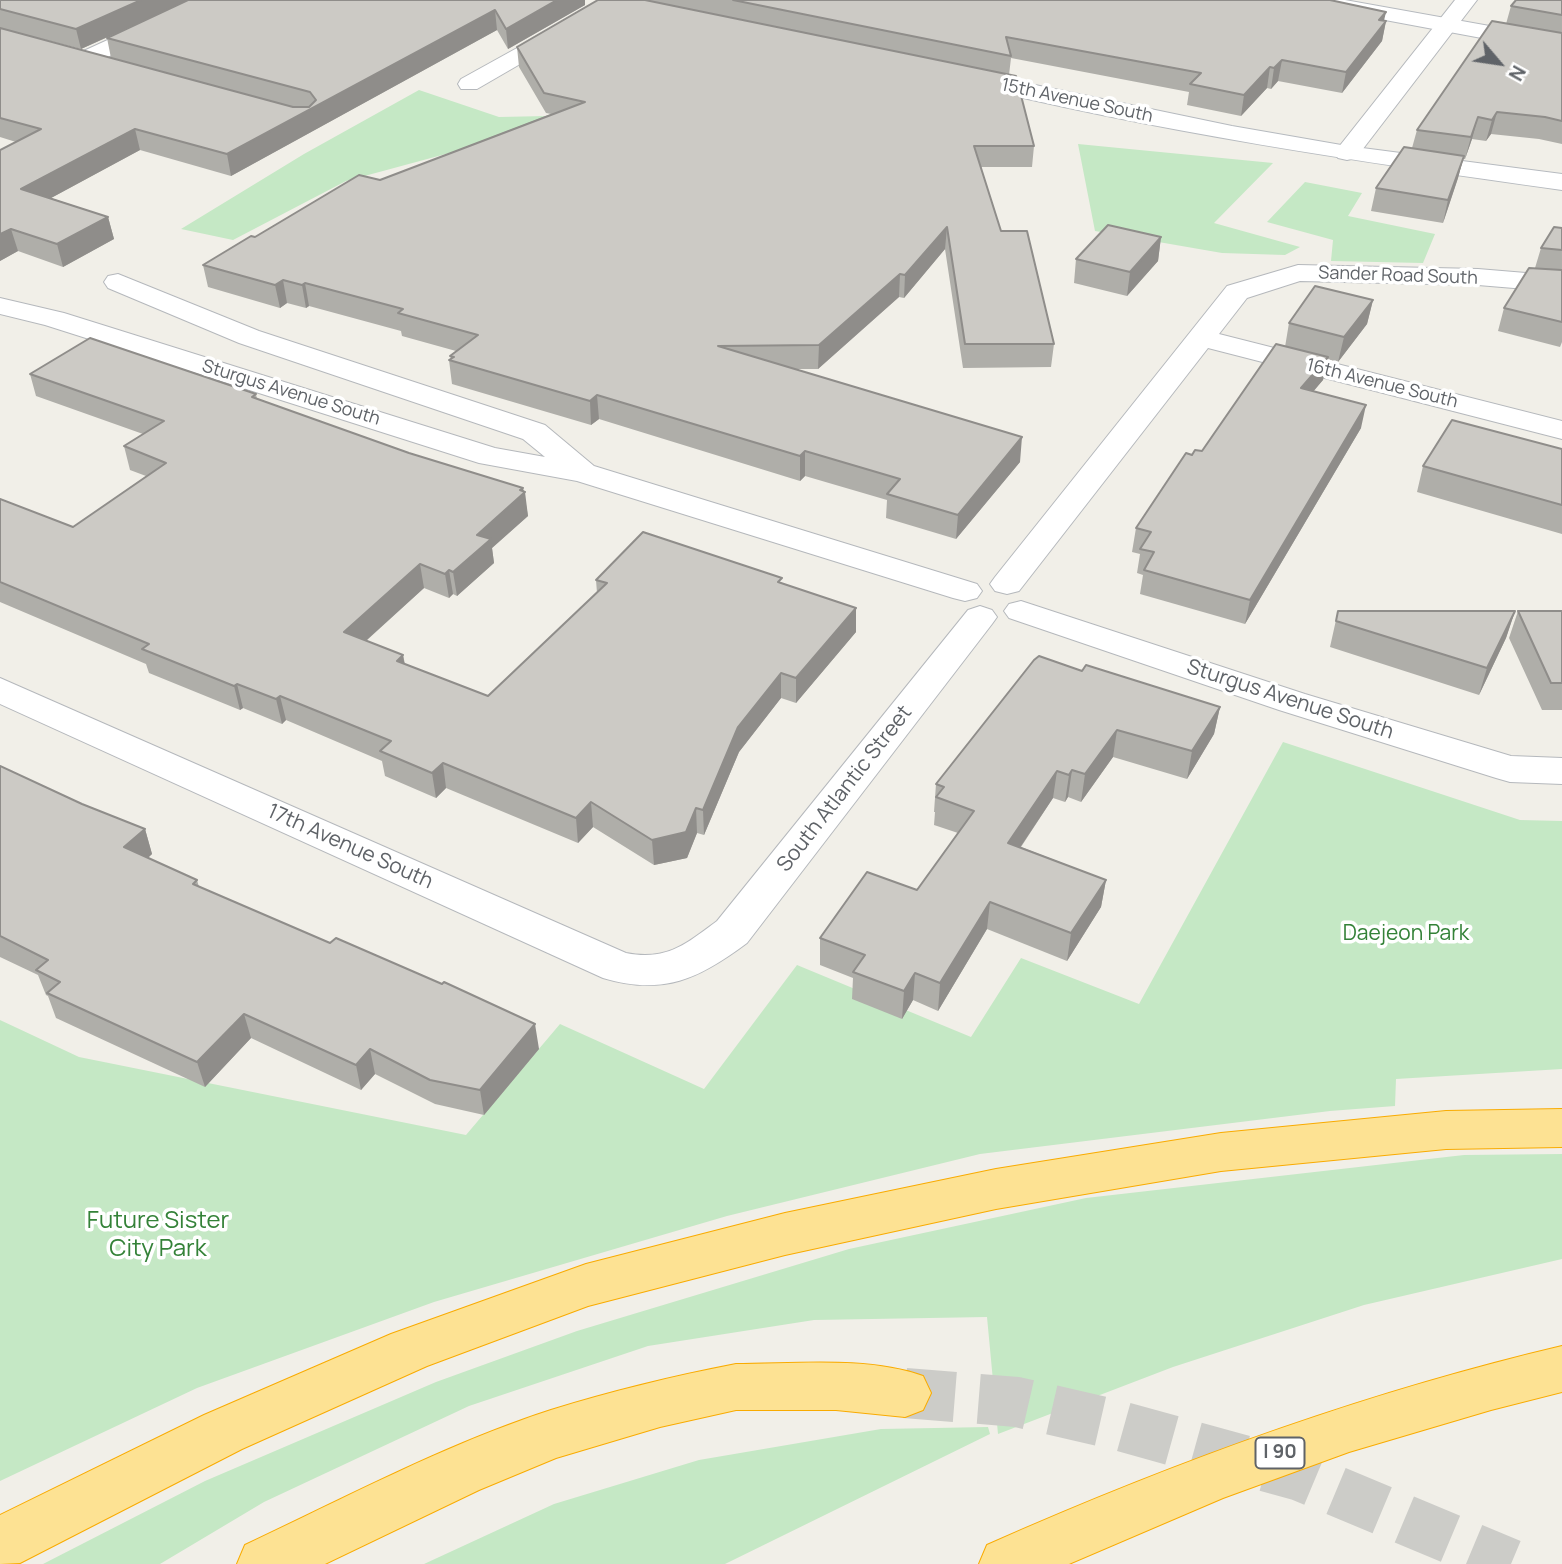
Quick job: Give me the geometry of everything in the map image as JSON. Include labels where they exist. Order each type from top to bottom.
[{"type":"highway","points":[[0,1544],[223,1432],[410,1350],[586,1284],[785,1234],[996,1189],[1195,1157],[1446,1130],[1562,1128]]},
{"type":"highway","name":"I 90","points":[[1007,1564],[1101,1521],[1247,1464],[1391,1415],[1562,1369]]},
{"type":"highway","points":[[265,1564],[460,1472],[551,1435],[660,1403],[736,1387],[836,1387],[905,1393]]},
{"type":"street","points":[[112,67],[75,56],[212,0]]},
{"type":"street","points":[[1310,0],[1562,46]]},
{"type":"street","points":[[1347,153],[1466,0]]},
{"type":"street","points":[[469,84],[587,15]]},
{"type":"street","name":"15th Avenue South","points":[[947,74],[1233,133],[1347,153],[1562,182]]},
{"type":"street","name":"Sander Road South","points":[[1202,338],[1237,292],[1298,273],[1478,277],[1562,284]]},
{"type":"street","name":"Sturgus Avenue South","points":[[118,282],[249,337],[534,432],[583,473]]},
{"type":"street","name":"Sturgus Avenue South","points":[[0,306],[54,319],[490,456],[583,473],[973,604]]},
{"type":"street","points":[[973,604],[980,583],[1014,598],[1202,338]]},
{"type":"street","name":"16th Avenue South","points":[[1202,338],[1562,430]]},
{"type":"street","name":"Sturgus Avenue South","points":[[1014,598],[1292,702],[1510,769],[1562,771]]},
{"type":"street","name":"South Atlantic Street","points":[[703,955],[732,932],[973,604]]},
{"type":"street","name":"17th Avenue South","points":[[0,690],[618,967],[643,973],[666,970],[677,968],[703,955]]},
{"type":"green space","points":[[419,90],[499,117],[547,116],[527,132],[346,181],[233,240],[181,229],[304,154]]},
{"type":"green space","points":[[1078,144],[1273,163],[1214,223],[1300,247],[1285,255],[1222,253],[1095,231]]},
{"type":"green space","points":[[1305,182],[1362,193],[1348,216],[1435,234],[1423,263],[1331,261],[1333,240],[1267,222]]},
{"type":"green space","name":"Future Sister City Park","points":[[1283,742],[1520,820],[1562,821],[1562,1069],[1396,1079],[1395,1106],[1330,1111],[980,1154],[727,1216],[434,1302],[197,1388],[0,1481],[0,1020],[79,1057],[466,1135],[560,1024],[704,1089],[797,965],[971,1037],[1021,958],[1139,1004]]},
{"type":"green space","points":[[1562,1154],[1562,1259],[1364,1305],[1173,1367],[998,1434],[987,1317],[814,1320],[648,1346],[469,1406],[264,1502],[160,1564],[43,1564],[205,1481],[436,1382],[577,1331],[849,1249],[1086,1198],[1464,1155]]},
{"type":"green space","points":[[988,1427],[990,1434],[725,1564],[424,1564],[554,1504],[699,1460],[881,1429]]},
{"type":"building","points":[[0,0],[141,0],[76,29],[0,9]]},
{"type":"building","points":[[188,0],[557,0],[506,29],[495,10],[227,154],[135,129],[21,189],[108,217],[57,244],[11,229],[0,234],[0,150],[41,129],[0,118],[0,28],[293,107],[309,107],[316,100],[310,92],[107,38]]},
{"type":"building","points":[[598,0],[645,0],[1016,76],[1034,146],[974,146],[1001,231],[1027,231],[1054,344],[965,344],[947,227],[905,275],[900,274],[819,345],[718,346],[1022,437],[958,515],[887,494],[900,479],[805,451],[800,456],[597,395],[590,401],[449,360],[454,357],[450,356],[478,335],[398,313],[403,309],[305,283],[302,285],[283,280],[275,285],[203,265],[359,175],[380,180],[585,102],[544,93],[517,47]]},
{"type":"building","points":[[733,0],[1330,0],[1386,12],[1379,20],[1386,21],[1346,72],[1282,60],[1274,68],[1270,67],[1244,95],[1190,84],[1201,73],[1006,37],[1011,56]]},
{"type":"building","points":[[1516,0],[1562,0],[1562,15],[1511,6]]},
{"type":"building","points":[[1492,21],[1562,33],[1562,121],[1497,112],[1492,120],[1478,117],[1471,137],[1417,130]]},
{"type":"building","points":[[1404,147],[1464,156],[1448,200],[1376,188]]},
{"type":"building","points":[[1108,225],[1161,237],[1130,272],[1076,259]]},
{"type":"building","points":[[1554,227],[1562,228],[1562,250],[1541,248]]},
{"type":"building","points":[[1529,268],[1562,270],[1562,322],[1504,308]]},
{"type":"building","points":[[1315,286],[1373,300],[1344,337],[1289,323]]},
{"type":"building","points":[[90,338],[256,394],[252,397],[409,453],[523,488],[520,490],[525,492],[477,535],[491,539],[453,572],[449,570],[445,574],[420,564],[344,632],[403,655],[397,661],[488,696],[607,583],[596,580],[643,532],[782,578],[778,582],[856,608],[796,678],[781,673],[738,727],[703,810],[696,808],[686,832],[652,840],[591,802],[576,818],[443,763],[432,773],[380,751],[391,741],[280,696],[276,699],[237,684],[234,686],[142,649],[149,644],[0,582],[0,499],[73,527],[166,463],[124,446],[164,421],[30,374]]},
{"type":"building","points":[[1276,344],[1328,357],[1301,388],[1366,405],[1250,600],[1144,570],[1154,552],[1140,549],[1151,532],[1136,528],[1186,453],[1192,455],[1195,450],[1202,451]]},
{"type":"building","points":[[1452,420],[1562,449],[1562,505],[1423,466]]},
{"type":"building","points":[[1338,611],[1515,611],[1487,668],[1336,621]]},
{"type":"building","points":[[1518,611],[1562,611],[1562,683],[1551,683]]},
{"type":"building","points":[[1039,656],[1082,671],[1086,665],[1220,707],[1192,751],[1117,730],[1085,774],[1072,770],[1069,775],[1057,771],[1008,843],[1106,880],[1071,933],[990,902],[940,983],[915,973],[904,991],[853,972],[865,955],[820,938],[867,872],[917,890],[974,811],[936,797],[944,787],[936,784]]},
{"type":"building","points":[[0,766],[82,804],[145,829],[124,847],[197,880],[193,884],[330,943],[336,938],[442,984],[444,982],[535,1024],[480,1090],[430,1080],[370,1049],[356,1065],[244,1014],[197,1062],[47,993],[60,982],[36,970],[48,960],[0,936]]},
{"type":"tunnel","points":[[905,1393],[1017,1402],[1113,1424],[1300,1476],[1511,1564]]},
{"type":"park label","name":"Daejeon Park","points":[[1406,934]]}]
